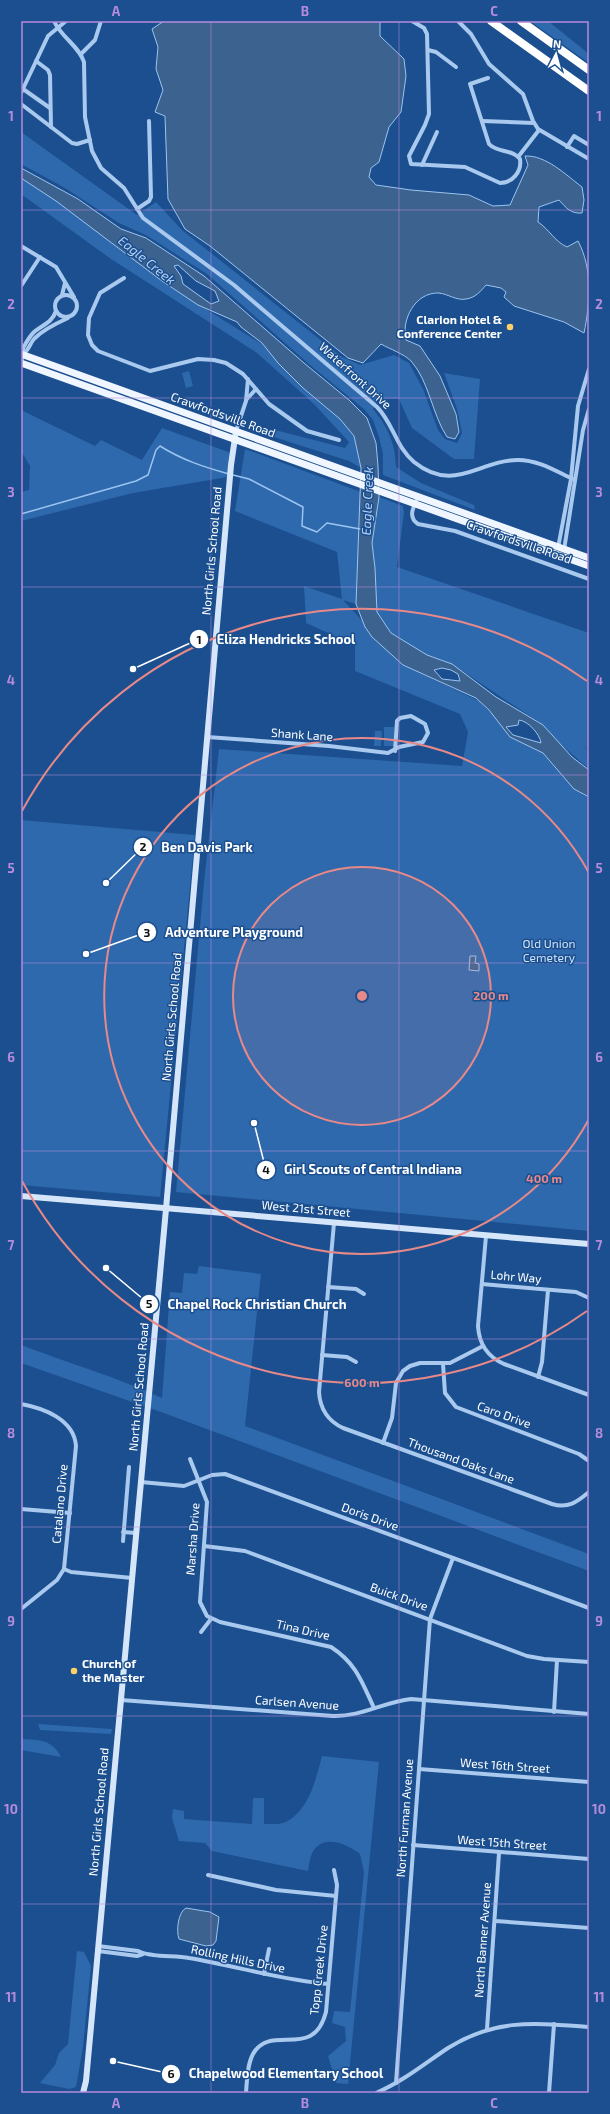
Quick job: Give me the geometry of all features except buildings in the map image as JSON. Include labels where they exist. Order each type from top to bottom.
[{"type":"highway","points":[[491,21],[589,92]]},
{"type":"highway","points":[[521,21],[589,70]]},
{"type":"main road","name":"Crawfordsville Road","points":[[22,357],[236,431],[391,487],[416,500],[559,556],[589,566]]},
{"type":"main road","name":"Crawfordsville Road","points":[[22,357],[234,439],[338,477],[390,495],[416,500],[589,558]]},
{"type":"main road","name":"North Girls School Road","points":[[83,2093],[86,2081],[166,1208],[231,465],[236,431]]},
{"type":"main road","name":"West 21st Street","points":[[21,1196],[589,1244]]},
{"type":"street","name":"Waterfront Drive","points":[[54,21],[57,27],[81,54],[86,70],[84,105],[93,155],[99,165],[124,188],[144,218],[234,285],[377,407],[387,419],[402,449],[421,466],[437,474],[459,475],[507,462],[523,460],[540,464],[573,480]]},
{"type":"street","points":[[50,108],[22,91],[48,36],[66,21]]},
{"type":"street","points":[[81,54],[95,40],[101,21]]},
{"type":"street","points":[[412,21],[426,31],[428,50],[429,114],[410,154],[410,161],[413,165],[465,167],[498,182],[506,183],[515,176],[520,164],[519,158],[539,130]]},
{"type":"street","points":[[458,21],[468,30],[489,64],[523,94],[534,123],[539,130],[589,159]]},
{"type":"street","points":[[428,50],[436,52],[456,68]]},
{"type":"street","points":[[36,62],[48,70],[51,127]]},
{"type":"street","points":[[488,78],[470,84],[488,141],[492,147],[519,158]]},
{"type":"street","points":[[21,104],[73,144],[90,140]]},
{"type":"street","points":[[137,209],[146,204],[151,197],[149,121]]},
{"type":"street","points":[[482,121],[534,123]]},
{"type":"street","points":[[422,165],[438,132]]},
{"type":"street","points":[[567,147],[574,136],[589,145]]},
{"type":"street","points":[[21,246],[56,267],[65,283],[69,286],[77,302],[78,308],[71,316],[38,335],[33,340],[28,351],[22,357]]},
{"type":"street","points":[[21,286],[40,257]]},
{"type":"street","points":[[124,278],[100,293],[89,318],[88,335],[92,345],[98,351],[150,371],[194,359],[214,360],[230,364],[248,379],[269,404],[306,431],[338,440]]},
{"type":"street","points":[[22,357],[23,348],[30,336],[50,322],[56,311],[55,302],[62,295],[65,283]]},
{"type":"street","points":[[62,295],[69,294],[74,297]]},
{"type":"street","points":[[56,311],[62,316],[71,316]]},
{"type":"street","points":[[573,480],[578,406],[589,369]]},
{"type":"street","points":[[236,431],[246,401],[248,379]]},
{"type":"street","points":[[246,401],[256,388]]},
{"type":"street","points":[[559,556],[583,430],[589,409]]},
{"type":"street","name":"Crawfordsville Road","points":[[416,500],[412,516],[414,522],[419,525],[454,531],[589,579]]},
{"type":"street","name":"Shank Lane","points":[[208,738],[329,746],[373,753],[388,753],[394,751],[399,747],[423,742],[428,733],[425,724],[411,716],[400,718],[398,721],[394,751]]},
{"type":"street","points":[[334,1223],[322,1354],[347,1357],[356,1362]]},
{"type":"street","points":[[486,1236],[478,1328],[483,1346],[496,1360],[589,1395]]},
{"type":"street","name":"Lohr Way","points":[[482,1284],[576,1292],[589,1298]]},
{"type":"street","points":[[328,1287],[356,1289],[364,1294]]},
{"type":"street","points":[[538,1377],[542,1362],[548,1290]]},
{"type":"street","points":[[384,1443],[392,1418],[395,1386],[399,1376],[406,1369],[415,1364],[426,1362],[443,1364],[456,1360],[483,1346]]},
{"type":"street","name":"Thousand Oaks Lane","points":[[322,1354],[319,1396],[322,1408],[328,1417],[341,1427],[556,1505],[572,1504],[589,1492]]},
{"type":"street","name":"Caro Drive","points":[[443,1364],[444,1392],[456,1407],[579,1454],[589,1461]]},
{"type":"street","name":"Catalano Drive","points":[[21,1404],[45,1411],[64,1422],[71,1430],[75,1441],[64,1569]]},
{"type":"street","name":"Marsha Drive","points":[[190,1459],[200,1480],[207,1502],[199,1599],[202,1609],[211,1618]]},
{"type":"street","name":"North Girls School Road","points":[[122,1541],[129,1467]]},
{"type":"street","name":"Doris Drive","points":[[141,1482],[184,1486],[217,1474],[228,1476],[589,1608]]},
{"type":"street","points":[[21,1509],[70,1513]]},
{"type":"street","points":[[123,1532],[136,1533]]},
{"type":"street","name":"Buick Drive","points":[[204,1546],[245,1550],[527,1656],[589,1662]]},
{"type":"street","name":"North Furman Avenue","points":[[396,2083],[430,1619],[453,1558]]},
{"type":"street","points":[[21,1609],[57,1580],[64,1569],[70,1572],[132,1578]]},
{"type":"street","points":[[201,1632],[211,1618]]},
{"type":"street","name":"Tina Drive","points":[[211,1618],[220,1622],[331,1647],[344,1655],[354,1666],[374,1708]]},
{"type":"street","points":[[554,1712],[557,1660]]},
{"type":"street","name":"Carlsen Avenue","points":[[121,1700],[333,1716],[354,1715],[398,1700],[424,1700],[589,1714]]},
{"type":"street","name":"West 16th Street","points":[[419,1769],[589,1782]]},
{"type":"street","name":"West 15th Street","points":[[413,1845],[589,1859]]},
{"type":"street","name":"North Banner Avenue","points":[[487,2029],[499,1853]]},
{"type":"street","name":"Topp Creek Drive","points":[[246,2093],[250,2063],[257,2049],[270,2041],[306,2038],[319,2030],[326,2012],[337,1881],[334,1870]]},
{"type":"street","points":[[208,1875],[276,1890],[336,1896]]},
{"type":"street","points":[[495,1921],[589,1928]]},
{"type":"street","name":"Rolling Hills Drive","points":[[98,1949],[138,1951],[143,1954],[179,1956],[288,1980],[328,1984]]},
{"type":"street","points":[[264,1974],[269,1949]]},
{"type":"street","points":[[376,2093],[396,2083],[455,2044],[487,2029],[518,2023],[589,2027]]},
{"type":"street","points":[[549,2093],[554,2024]]},
{"type":"green space","points":[[530,21],[548,21],[589,54],[589,63]]},
{"type":"green space","points":[[21,132],[137,215],[156,202],[182,230],[342,357],[360,365],[394,355],[409,363],[423,389],[438,430],[445,439],[457,443],[462,433],[457,409],[444,373],[480,379],[474,459],[454,459],[412,428],[399,399],[378,399],[373,409],[390,436],[394,450],[396,467],[421,483],[474,505],[475,510],[383,475],[383,454],[379,437],[373,420],[364,409],[310,365],[207,274],[146,235],[119,223],[65,188],[21,164]]},
{"type":"green space","points":[[21,177],[39,188],[169,286],[265,346],[278,363],[340,419],[354,436],[361,468],[349,461],[274,437],[275,430],[345,448],[349,442],[314,404],[257,353],[111,259],[21,194]]},
{"type":"green space","points":[[189,371],[193,386],[186,388],[182,373]]},
{"type":"green space","points":[[21,410],[95,446],[101,440],[142,460],[162,428],[231,453],[228,477],[133,493],[21,521],[21,492],[29,490],[30,466],[21,451]]},
{"type":"green space","name":"Old Union Cemetery","points":[[245,449],[361,492],[356,604],[343,600],[403,665],[479,701],[493,715],[510,737],[543,753],[574,789],[589,798],[589,1231],[176,1192],[204,882],[219,749],[462,766],[468,732],[460,714],[355,671],[355,645],[306,623],[304,586],[342,599],[337,552],[235,511]]},
{"type":"green space","points":[[379,497],[403,506],[404,513],[397,567],[589,633],[589,752],[581,741],[589,753],[589,769],[557,741],[543,725],[452,664],[427,655],[391,633],[377,612],[375,596],[372,543]]},
{"type":"green space","points":[[384,727],[394,727],[394,746],[384,746]]},
{"type":"green space","points":[[375,731],[382,731],[381,746],[374,746]]},
{"type":"green space","points":[[21,820],[195,835],[160,1197],[21,1185]]},
{"type":"green space","points":[[199,1266],[261,1274],[245,1426],[589,1554],[589,1571],[161,1412],[21,1363],[21,1345],[145,1390],[162,1398],[170,1292],[182,1293],[184,1273],[197,1274]]},
{"type":"green space","points":[[38,1724],[112,1729],[111,1734],[40,1730]]},
{"type":"green space","points":[[21,1739],[39,1740],[49,1744],[61,1757],[21,1750]]},
{"type":"green space","points":[[322,1756],[379,1762],[348,2084],[336,2083],[328,2056],[346,2041],[345,2027],[332,2023],[334,2011],[350,2012],[364,1872],[360,1854],[349,1847],[337,1843],[325,1843],[319,1845],[314,1850],[308,1871],[212,1851],[205,1843],[179,1841],[172,1818],[173,1809],[184,1811],[184,1819],[252,1824],[253,1798],[264,1798],[264,1824],[278,1824],[286,1822],[294,1817],[306,1802],[314,1784]]},
{"type":"green space","points":[[77,1951],[84,1952],[91,1966],[83,2047],[76,2087],[69,2089],[40,2083],[55,2065],[59,2053],[68,2044]]},
{"type":"water","points":[[164,21],[380,21],[380,36],[404,59],[406,76],[401,112],[389,127],[379,162],[371,168],[369,177],[376,185],[411,190],[469,195],[493,206],[510,205],[528,165],[525,156],[548,162],[562,172],[582,187],[584,200],[582,213],[575,213],[566,208],[559,200],[539,207],[538,222],[559,242],[567,247],[578,241],[583,252],[589,287],[588,310],[584,333],[564,322],[514,306],[504,297],[506,292],[501,288],[486,285],[475,296],[466,299],[459,299],[439,293],[430,294],[423,297],[417,302],[408,316],[405,332],[406,340],[420,346],[440,376],[456,414],[459,432],[455,439],[447,437],[422,378],[408,358],[381,344],[363,363],[348,358],[210,246],[185,229],[168,199],[165,116],[155,112],[163,90],[156,69],[158,47],[152,29]]},
{"type":"water","name":"Eagle Creek","points":[[21,168],[78,199],[121,229],[146,238],[204,276],[349,400],[367,418],[376,443],[378,466],[379,497],[372,543],[377,612],[391,633],[427,655],[452,664],[496,697],[543,725],[572,757],[589,770],[589,797],[574,789],[543,753],[510,737],[489,710],[476,698],[403,665],[372,637],[365,627],[356,604],[361,468],[354,436],[340,419],[303,388],[278,363],[262,343],[241,327],[237,322],[198,305],[162,281],[56,201],[21,178]],"holes":[[[178,265],[196,281],[215,291],[219,301],[211,304],[183,284],[181,276],[174,266]],[[442,668],[451,670],[458,674],[460,681],[442,679],[434,670]],[[519,720],[530,725],[536,732],[541,743],[513,735],[506,727],[518,725]]]},
{"type":"water","points":[[470,956],[476,956],[475,963],[479,964],[479,971],[469,970]]},
{"type":"water","points":[[186,1908],[210,1912],[219,1917],[216,1941],[213,1945],[206,1946],[179,1939],[179,1917]]},
{"type":"waterway","points":[[21,514],[136,481],[148,475],[156,450],[160,446],[193,463],[229,474]]},
{"type":"waterway","points":[[233,475],[249,479],[303,507],[302,526],[317,532],[327,523],[360,529]]},
{"type":"place","name":"Clarion Hotel & Conference Center","points":[[510,327]]},
{"type":"place","name":"Eliza Hendricks School","points":[[133,669]]},
{"type":"place","name":"Ben Davis Park","points":[[106,883]]},
{"type":"place","name":"Adventure Playground","points":[[86,954]]},
{"type":"place","name":"Girl Scouts of Central Indiana","points":[[254,1123]]},
{"type":"place","name":"Chapel Rock Christian Church","points":[[106,1268]]},
{"type":"place","name":"Church of the Master","points":[[74,1671]]},
{"type":"place","name":"Chapelwood Elementary School","points":[[113,2061]]}]
